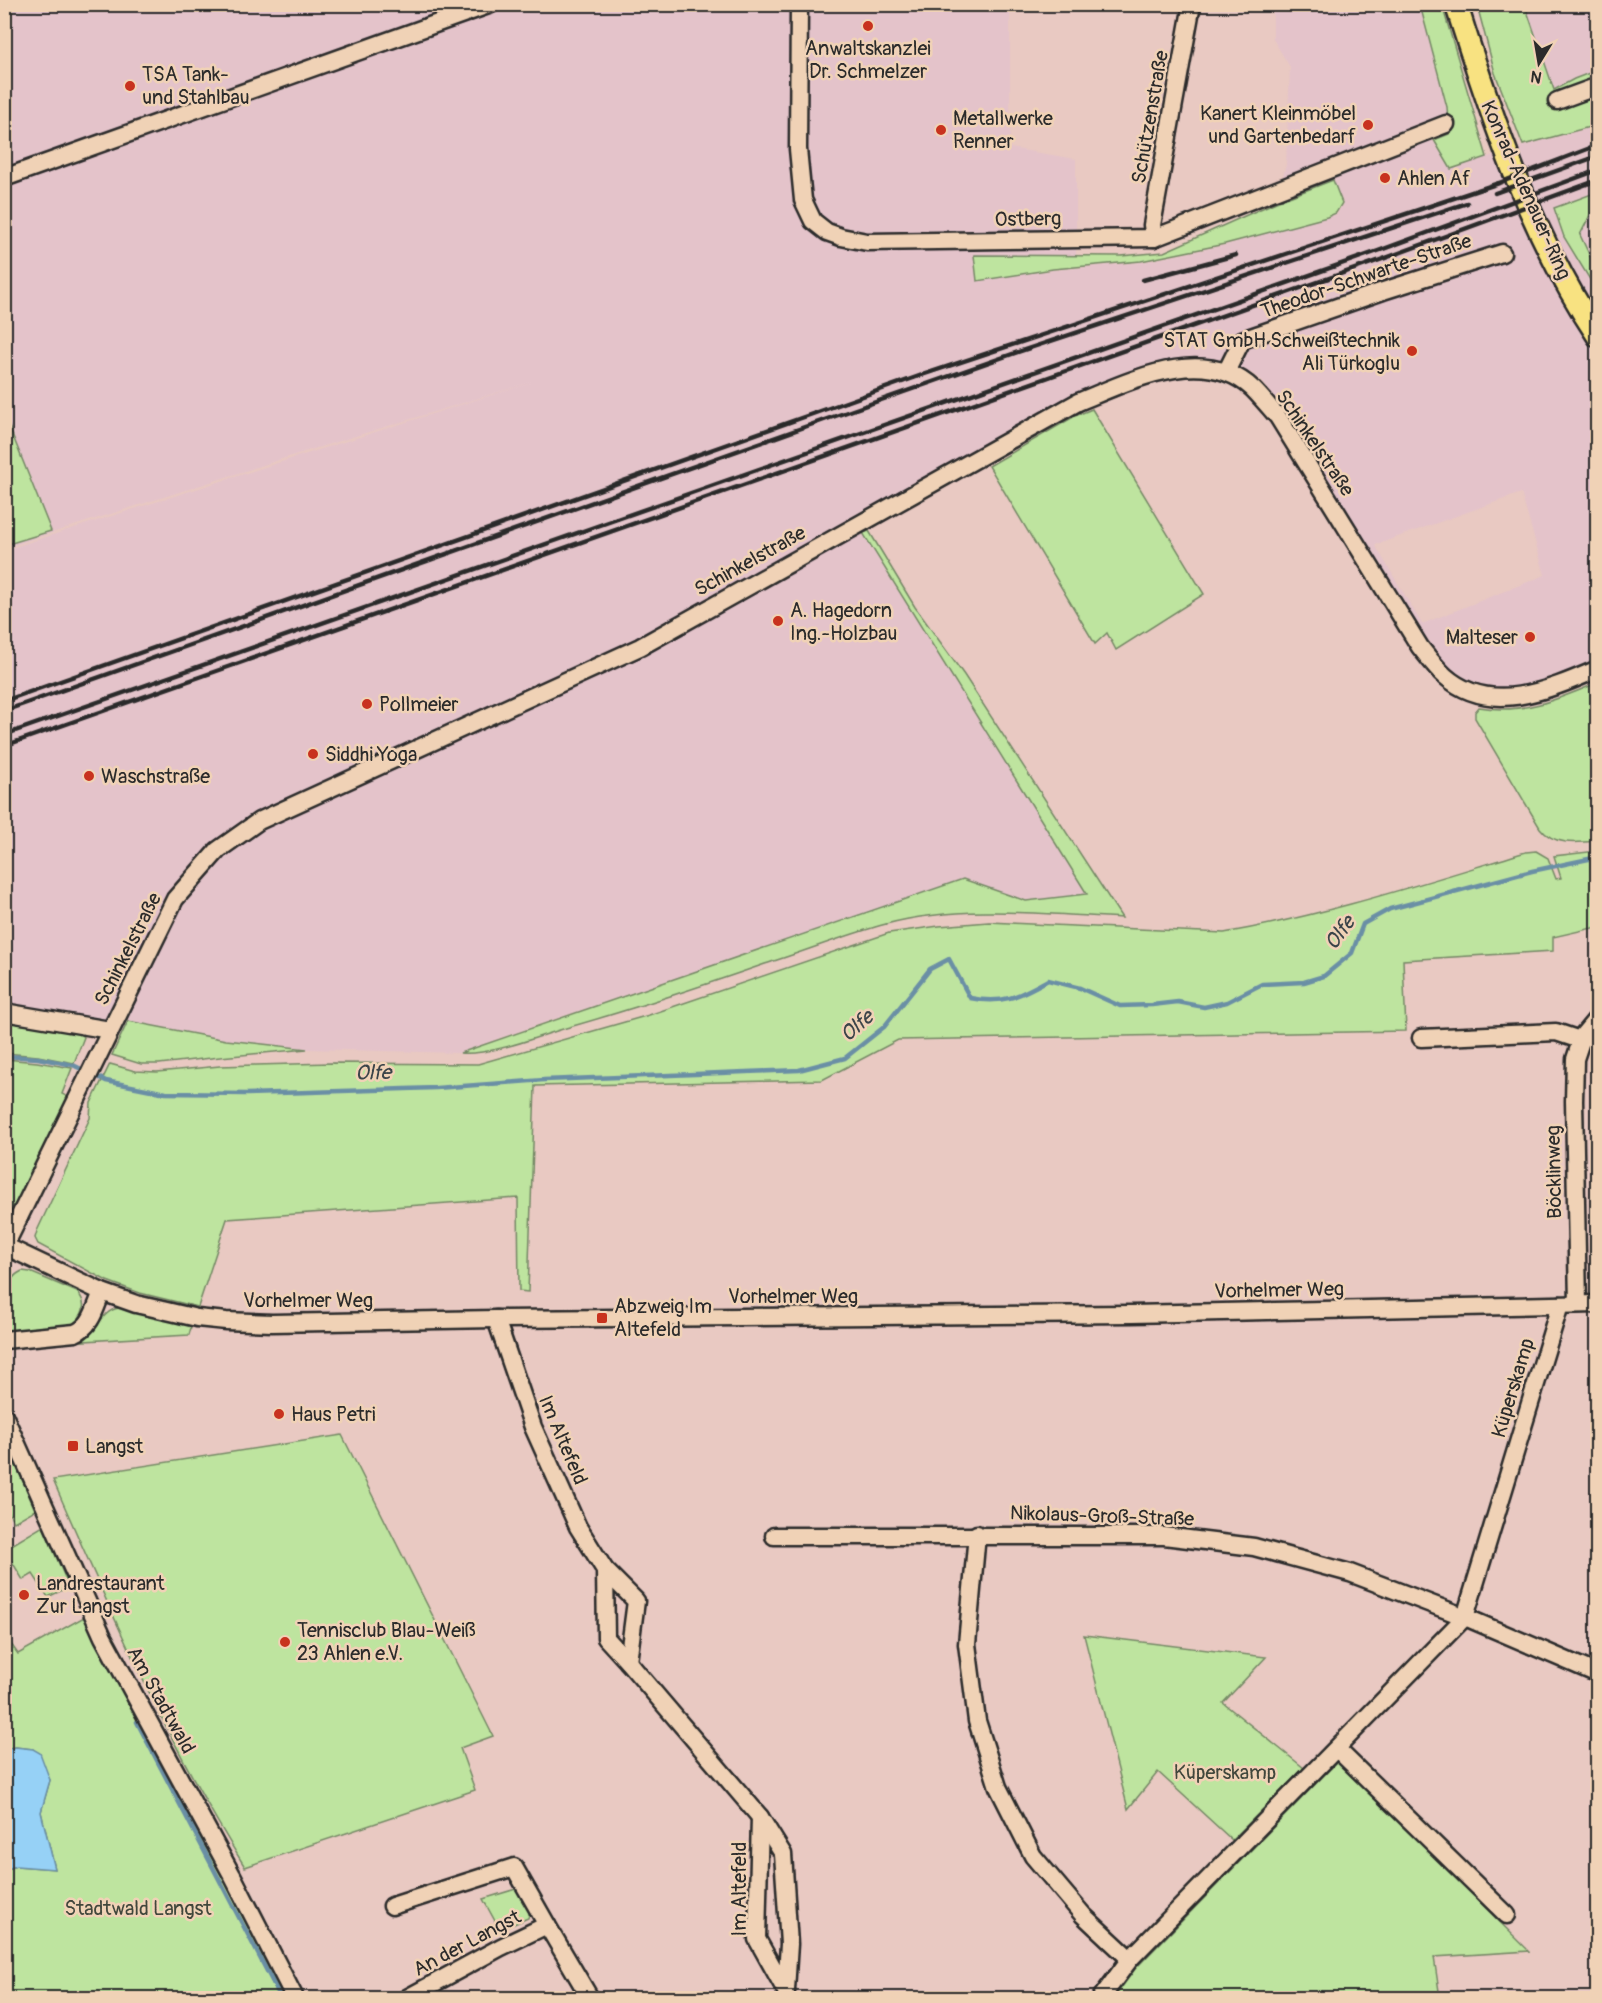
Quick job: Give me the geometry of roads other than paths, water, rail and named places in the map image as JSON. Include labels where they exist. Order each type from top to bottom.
[{"type":"main road","name":"Konrad-Adenauer-Ring","points":[[1456,4],[1502,144],[1568,287],[1598,336]]},
{"type":"street","points":[[4,178],[491,4]]},
{"type":"street","name":"Ostberg","points":[[799,4],[798,149],[803,200],[813,221],[827,232],[867,242],[1154,238],[1446,124]]},
{"type":"street","name":"Schützenstraße","points":[[1154,238],[1152,225],[1192,4]]},
{"type":"street","points":[[1557,101],[1598,86]]},
{"type":"street","name":"Theodor-Schwarte-Straße","points":[[1226,372],[1242,340],[1502,253]]},
{"type":"street","name":"Schinkelstraße","points":[[5,1247],[175,899],[218,850],[259,821],[640,647],[1078,402],[1136,378],[1168,369],[1196,366],[1226,372],[1252,388],[1278,417],[1420,647],[1445,675],[1464,689],[1485,696],[1509,698],[1555,688],[1598,669]]},
{"type":"street","points":[[4,1012],[110,1030]]},
{"type":"street","name":"Böcklinweg","points":[[1578,1304],[1575,1059],[1580,1040],[1591,1023],[1598,1017]]},
{"type":"street","points":[[1421,1038],[1556,1032],[1580,1040]]},
{"type":"street","name":"Vorhelmer Weg","points":[[5,1247],[102,1293],[136,1304],[167,1312],[226,1321],[272,1323],[1132,1314],[1598,1304]]},
{"type":"street","points":[[4,1340],[75,1333],[83,1330],[89,1324],[102,1293]]},
{"type":"street","name":"Küperskamp","points":[[1101,1998],[1130,1959],[1465,1617],[1560,1305]]},
{"type":"street","name":"Im Altefeld","points":[[496,1319],[533,1427],[578,1527],[605,1570],[636,1600],[628,1662]]},
{"type":"street","name":"Am Stadtwald","points":[[4,1415],[103,1637],[232,1875],[295,1998]]},
{"type":"street","points":[[977,1534],[967,1644],[977,1721],[998,1787],[1033,1856],[1083,1916],[1130,1959]]},
{"type":"street","name":"Nikolaus-Groß-Straße","points":[[774,1536],[977,1534],[1164,1536],[1254,1547],[1350,1573],[1465,1617],[1598,1674]]},
{"type":"street","name":"Im Altefeld","points":[[605,1570],[606,1638],[760,1816],[783,1854],[789,1944],[788,1994]]},
{"type":"street","points":[[1337,1749],[1507,1915]]},
{"type":"street","name":"Im Altefeld","points":[[760,1816],[757,1940],[788,1994]]},
{"type":"street","name":"An der Langst","points":[[392,1906],[514,1867],[590,1998]]},
{"type":"street","name":"An der Langst","points":[[407,1998],[547,1925]]},
{"type":"water","points":[[15,1747],[33,1749],[40,1753],[50,1780],[41,1812],[55,1869],[16,1866],[5,1870],[5,1749]]},
{"type":"waterway","name":"Olfe","points":[[4,1056],[38,1058],[73,1065],[106,1081],[166,1093],[247,1094],[436,1088],[544,1080],[799,1070],[845,1058],[884,1027],[930,969],[949,959],[970,998],[982,1000],[1011,998],[1048,980],[1080,988],[1120,1006],[1178,1002],[1204,1007],[1227,1002],[1262,984],[1304,982],[1324,976],[1352,953],[1363,924],[1390,909],[1532,871],[1598,857]]},
{"type":"waterway","points":[[137,1722],[281,1998]]},
{"type":"railway","points":[[4,701],[922,375],[1499,183],[1598,145]]},
{"type":"railway","points":[[1495,193],[1598,156]]},
{"type":"railway","points":[[4,735],[1378,251],[1598,170]]},
{"type":"railway","points":[[4,746],[1380,260],[1598,180]]},
{"type":"railway","points":[[4,711],[1018,352],[1467,203]]},
{"type":"railway","points":[[1143,280],[1236,255]]},
{"type":"place","name":"Anwaltskanzlei Dr. Schmelzer","points":[[868,26]]},
{"type":"place","name":"TSA Tank- und Stahlbau","points":[[130,86]]},
{"type":"place","name":"Kanert Kleinmöbel und Gartenbedarf","points":[[1368,125]]},
{"type":"place","name":"Metallwerke Renner","points":[[941,130]]},
{"type":"place","name":"Ahlen Af","points":[[1385,178]]},
{"type":"place","name":"STAT GmbH Schweißtechnik Ali Türkoglu","points":[[1412,351]]},
{"type":"place","name":"A. Hagedorn Ing.-Holzbau","points":[[778,621]]},
{"type":"place","name":"Malteser","points":[[1530,637]]},
{"type":"place","name":"Pollmeier","points":[[367,704]]},
{"type":"place","name":"Siddhi Yoga","points":[[313,754]]},
{"type":"place","name":"Waschstraße","points":[[89,776]]},
{"type":"place","name":"Abzweig Im Altefeld","points":[[602,1318]]},
{"type":"place","name":"Haus Petri","points":[[279,1414]]},
{"type":"place","name":"Langst","points":[[73,1446]]},
{"type":"place","name":"Landrestaurant Zur Langst","points":[[24,1595]]},
{"type":"place","name":"Tennisclub Blau-Weiß 23 Ahlen e.V.","points":[[285,1642]]},
{"type":"park label","name":"Stadtwald Langst","points":[[138,1908]]}]
